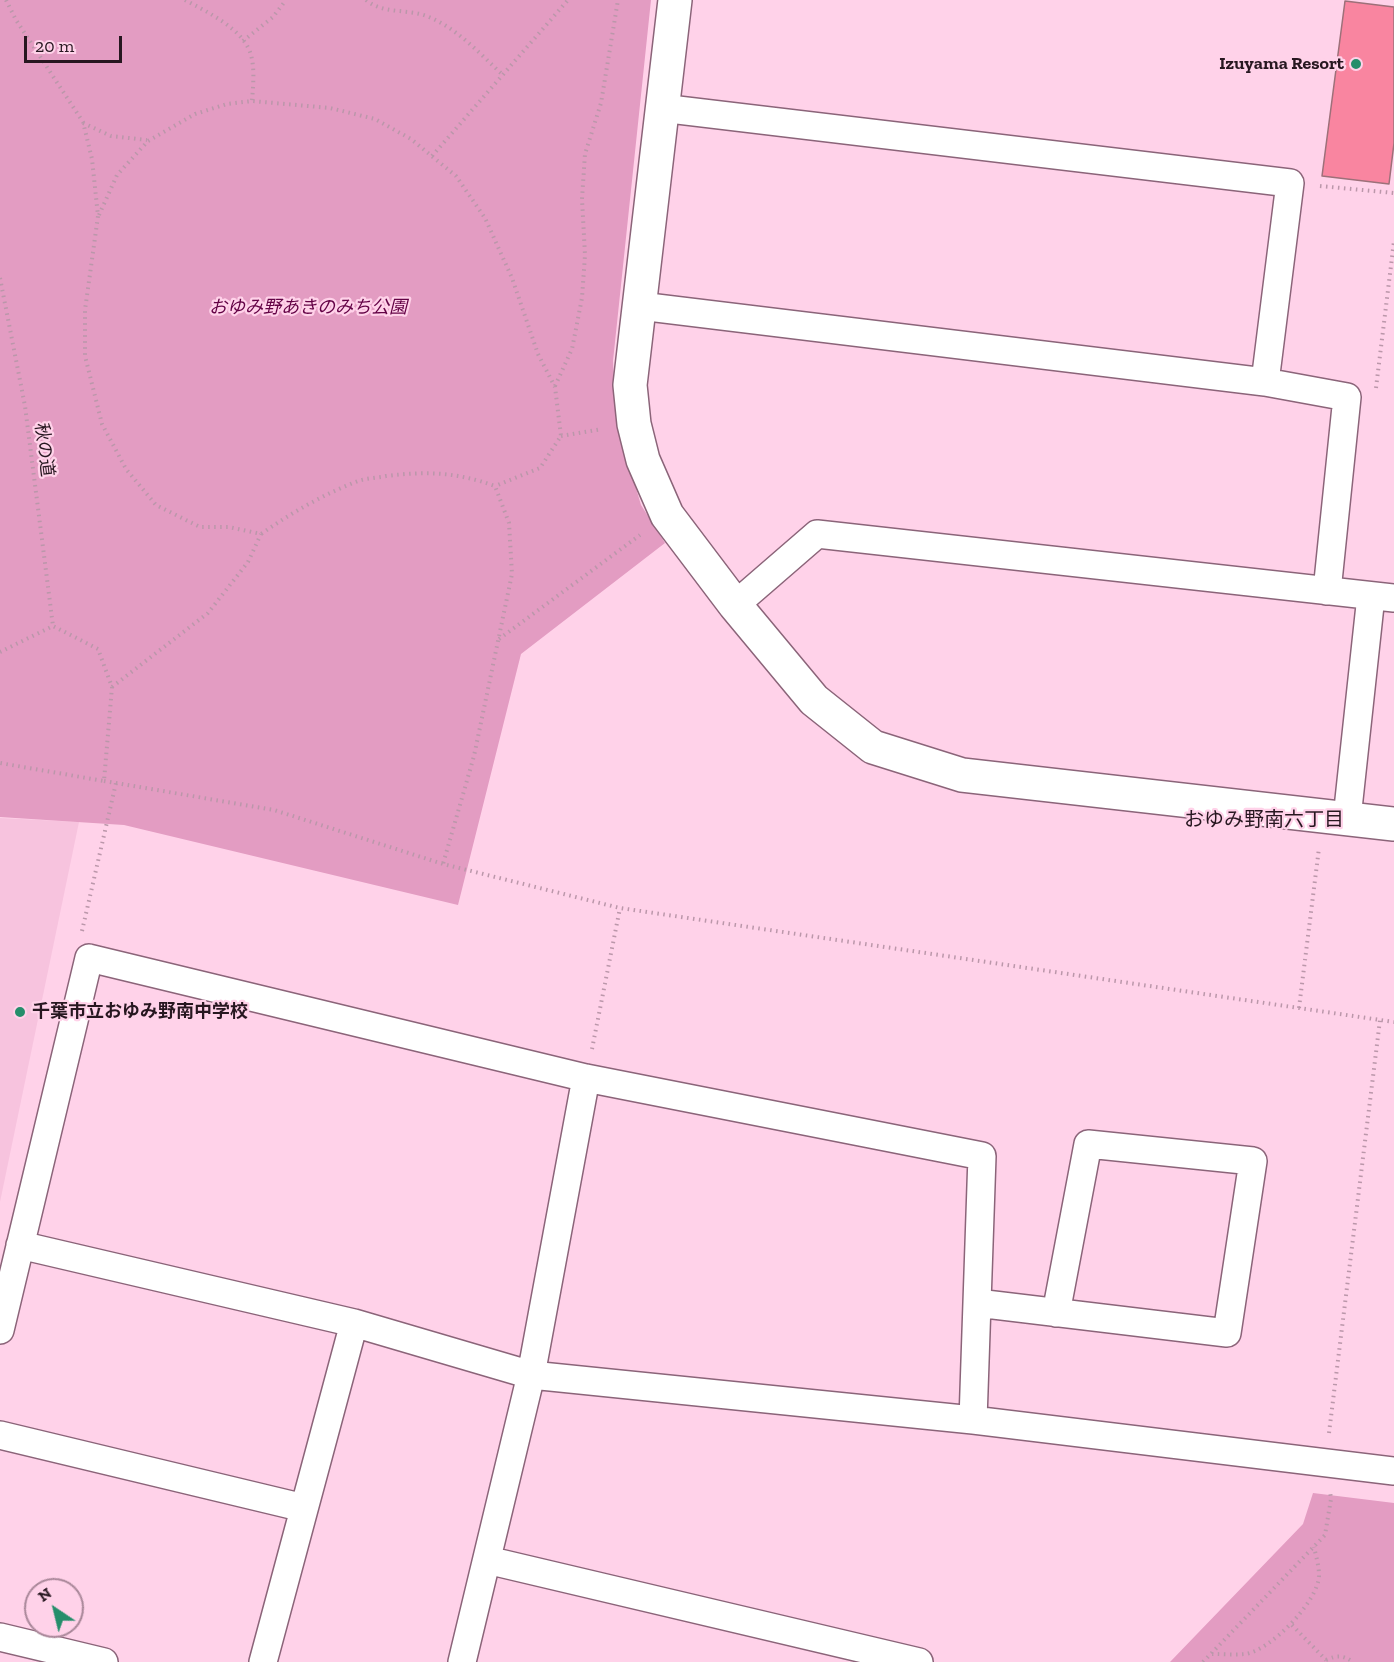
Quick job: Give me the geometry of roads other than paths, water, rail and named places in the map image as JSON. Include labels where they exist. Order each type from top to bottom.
[{"type":"street","points":[[675,0],[630,385],[634,424],[643,460],[667,515],[735,605],[814,700],[873,747],[962,775],[1394,824]]},
{"type":"street","points":[[661,108],[1290,183],[1265,382]]},
{"type":"street","points":[[640,306],[1265,382],[1347,397],[1327,591]]},
{"type":"street","points":[[735,605],[817,534],[1383,597],[1347,818]]},
{"type":"street","points":[[0,1330],[88,958],[586,1078],[982,1156],[973,1420]]},
{"type":"street","points":[[462,1662],[531,1375],[586,1078]]},
{"type":"street","points":[[977,1303],[1056,1313],[1227,1333],[1253,1161],[1088,1144],[1056,1313]]},
{"type":"street","points":[[20,1245],[354,1323],[531,1375],[973,1420],[1394,1471]]},
{"type":"street","points":[[263,1662],[354,1323]]},
{"type":"street","points":[[0,1435],[304,1508]]},
{"type":"street","points":[[487,1560],[919,1662]]},
{"type":"street","points":[[0,1637],[104,1662]]},
{"type":"place","name":"Izuyama Resort","points":[[1356,64]]},
{"type":"place","name":"千葉市立おゆみ野南中学校","points":[[20,1012]]},
{"type":"district","name":"おゆみ野南六丁目","points":[[1264,820]]},
{"type":"park label","name":"おゆみ野あきのみち公園","points":[[308,308]]}]
